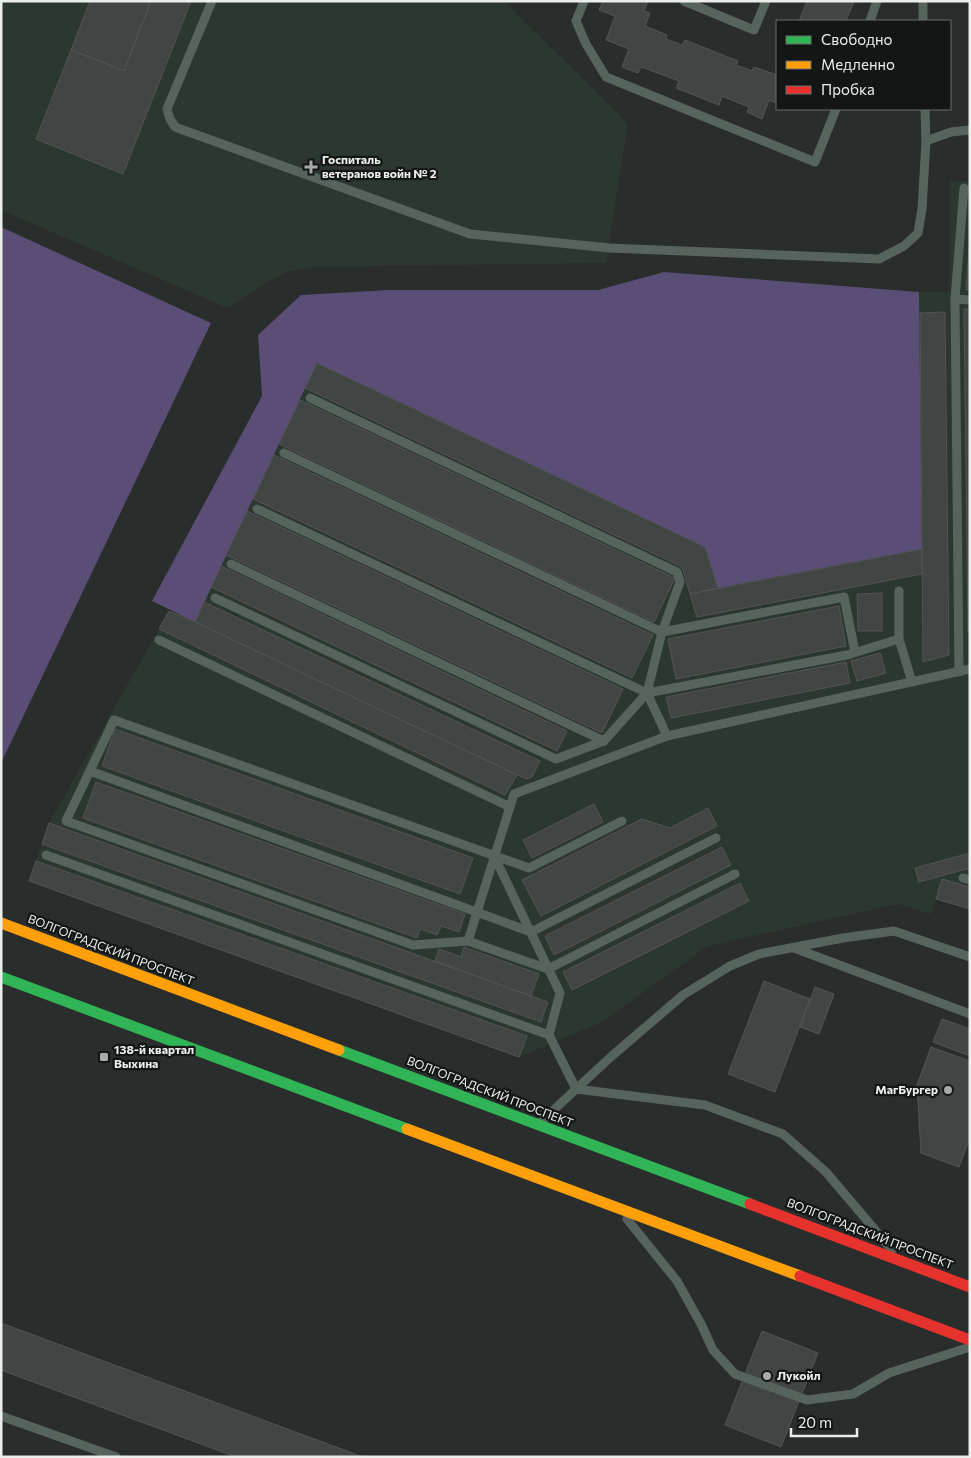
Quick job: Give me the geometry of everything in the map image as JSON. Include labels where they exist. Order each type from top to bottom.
[{"type":"main road","name":"ВОЛГОГРАДСКИЙ ПРОСПЕКТ","points":[[1,923],[970,1287]]},
{"type":"main road","points":[[1,977],[970,1340]]},
{"type":"lane","points":[[212,1],[167,109],[175,128],[470,234],[609,248],[879,259],[904,246],[918,233],[922,209],[926,141],[925,110]]},
{"type":"lane","points":[[584,1],[576,20],[586,44],[606,77],[815,162],[836,110]]},
{"type":"lane","points":[[684,1],[754,30],[766,1]]},
{"type":"lane","points":[[870,20],[878,1]]},
{"type":"lane","points":[[923,1],[923,20]]},
{"type":"lane","points":[[926,141],[951,132],[970,130]]},
{"type":"lane","points":[[959,672],[955,299],[964,188]]},
{"type":"lane","points":[[955,299],[970,300]]},
{"type":"lane","points":[[215,598],[556,759],[604,741],[647,693],[662,632],[680,582],[677,572],[310,398]]},
{"type":"lane","points":[[284,453],[662,632],[844,597],[855,652]]},
{"type":"lane","points":[[257,509],[647,693],[855,652],[899,639]]},
{"type":"lane","points":[[231,564],[604,741]]},
{"type":"lane","points":[[899,591],[899,639],[912,682]]},
{"type":"lane","points":[[159,640],[510,807]]},
{"type":"lane","points":[[468,941],[514,794],[666,736],[970,669]]},
{"type":"lane","points":[[647,693],[666,736]]},
{"type":"lane","points":[[622,821],[529,868],[114,720],[66,821],[413,945],[468,941],[548,969],[735,874]]},
{"type":"lane","points":[[90,771],[531,932],[716,838]]},
{"type":"lane","points":[[46,855],[549,1035]]},
{"type":"lane","points":[[494,856],[560,993],[549,1035],[576,1089]]},
{"type":"lane","points":[[538,1125],[612,1055],[683,995],[730,966],[759,954],[843,938],[894,931],[970,957]]},
{"type":"lane","points":[[794,947],[970,1014]]},
{"type":"lane","points":[[576,1089],[705,1105],[783,1134],[826,1172],[901,1261]]},
{"type":"lane","points":[[619,1209],[677,1281],[713,1350],[735,1374],[807,1400],[853,1394],[888,1374],[970,1347]]},
{"type":"lane","points":[[1,1416],[116,1457]]},
{"type":"shaded area","name":"Госпиталь ветеранов войн № 2","points":[[1,1],[504,1],[628,124],[606,263],[311,267],[288,272],[268,282],[227,308],[1,210]]},
{"type":"shaded area","points":[[950,181],[970,181],[970,909],[936,899],[931,914],[898,904],[708,946],[602,1022],[519,1057],[29,881],[49,823],[169,611],[195,622],[317,363],[922,549],[919,292],[950,292]]},
{"type":"shaded area","points":[[1,227],[211,323],[1,763]]},
{"type":"shaded area","points":[[664,272],[919,292],[922,549],[718,588],[705,547],[317,363],[195,622],[152,601],[262,396],[258,335],[301,295],[389,290],[598,290]]},
{"type":"building","points":[[90,1],[151,1],[124,71],[71,50]]},
{"type":"building","points":[[151,1],[191,1],[123,174],[36,139],[71,50],[124,71]]},
{"type":"building","points":[[603,1],[648,1],[644,11],[650,13],[645,26],[667,35],[666,39],[682,45],[685,40],[738,61],[736,65],[752,71],[754,67],[776,75],[776,103],[769,100],[762,119],[747,112],[749,107],[722,96],[719,105],[676,88],[679,81],[641,67],[638,73],[622,67],[629,49],[606,40],[615,16],[599,10]]},
{"type":"building","points":[[807,1],[854,1],[846,20],[799,20]]},
{"type":"building","points":[[970,235],[970,290],[966,290]]},
{"type":"building","points":[[964,309],[970,309],[970,632],[968,632]]},
{"type":"building","points":[[945,312],[949,655],[923,662],[920,313]]},
{"type":"building","points":[[317,363],[705,547],[718,588],[690,594],[682,567],[305,388]]},
{"type":"building","points":[[300,400],[675,578],[654,622],[279,444]]},
{"type":"building","points":[[274,455],[653,635],[632,678],[253,499]]},
{"type":"building","points":[[247,511],[623,689],[602,733],[226,555]]},
{"type":"building","points":[[922,549],[922,574],[697,617],[690,594]]},
{"type":"building","points":[[221,566],[567,731],[557,751],[211,587]]},
{"type":"building","points":[[882,593],[882,631],[858,631],[857,594]]},
{"type":"building","points":[[204,602],[540,761],[532,777],[526,779],[195,622]]},
{"type":"building","points":[[839,606],[846,646],[676,679],[668,639]]},
{"type":"building","points":[[169,611],[517,775],[505,795],[159,629]]},
{"type":"building","points":[[880,653],[886,673],[857,681],[851,661]]},
{"type":"building","points":[[846,662],[850,683],[671,718],[666,697]]},
{"type":"building","points":[[115,729],[473,858],[460,894],[102,766]]},
{"type":"building","points":[[96,782],[465,914],[459,932],[441,926],[437,935],[420,929],[417,938],[83,818]]},
{"type":"building","points":[[594,804],[603,822],[532,858],[523,840]]},
{"type":"building","points":[[708,808],[717,826],[541,916],[522,880],[642,819],[670,828]]},
{"type":"building","points":[[49,823],[548,1002],[541,1022],[42,844]]},
{"type":"building","points":[[722,847],[731,865],[554,955],[545,936]]},
{"type":"building","points":[[970,853],[970,868],[919,882],[915,868]]},
{"type":"building","points":[[36,861],[527,1036],[519,1057],[29,881]]},
{"type":"building","points":[[942,879],[970,887],[970,909],[936,899]]},
{"type":"building","points":[[740,883],[749,901],[572,990],[563,972]]},
{"type":"building","points":[[464,947],[539,974],[531,996],[435,961],[439,949],[461,957]]},
{"type":"building","points":[[764,981],[810,999],[775,1092],[728,1074]]},
{"type":"building","points":[[815,987],[834,994],[819,1034],[800,1027]]},
{"type":"building","points":[[942,1019],[970,1029],[970,1056],[933,1042]]},
{"type":"building","points":[[931,1047],[970,1061],[970,1137],[959,1167],[921,1153],[917,1085]]},
{"type":"building","points":[[1,1323],[363,1457],[236,1457],[1,1370]]},
{"type":"building","points":[[762,1331],[818,1353],[781,1447],[725,1425]]},
{"type":"traffic: fast","points":[[1,977],[407,1129]]},
{"type":"traffic: fast","points":[[339,1050],[750,1204]]},
{"type":"traffic: slow","points":[[1,923],[339,1050]]},
{"type":"traffic: slow","points":[[407,1129],[800,1276]]},
{"type":"traffic: jam","points":[[750,1204],[970,1287]]},
{"type":"traffic: jam","points":[[800,1276],[970,1340]]},
{"type":"place","name":"Госпиталь ветеранов войн № 2","points":[[311,167]]},
{"type":"place","name":"138-й квартал Выхина","points":[[104,1057]]},
{"type":"place","name":"МагБургер","points":[[948,1090]]},
{"type":"place","name":"Лукойл","points":[[767,1376]]}]
